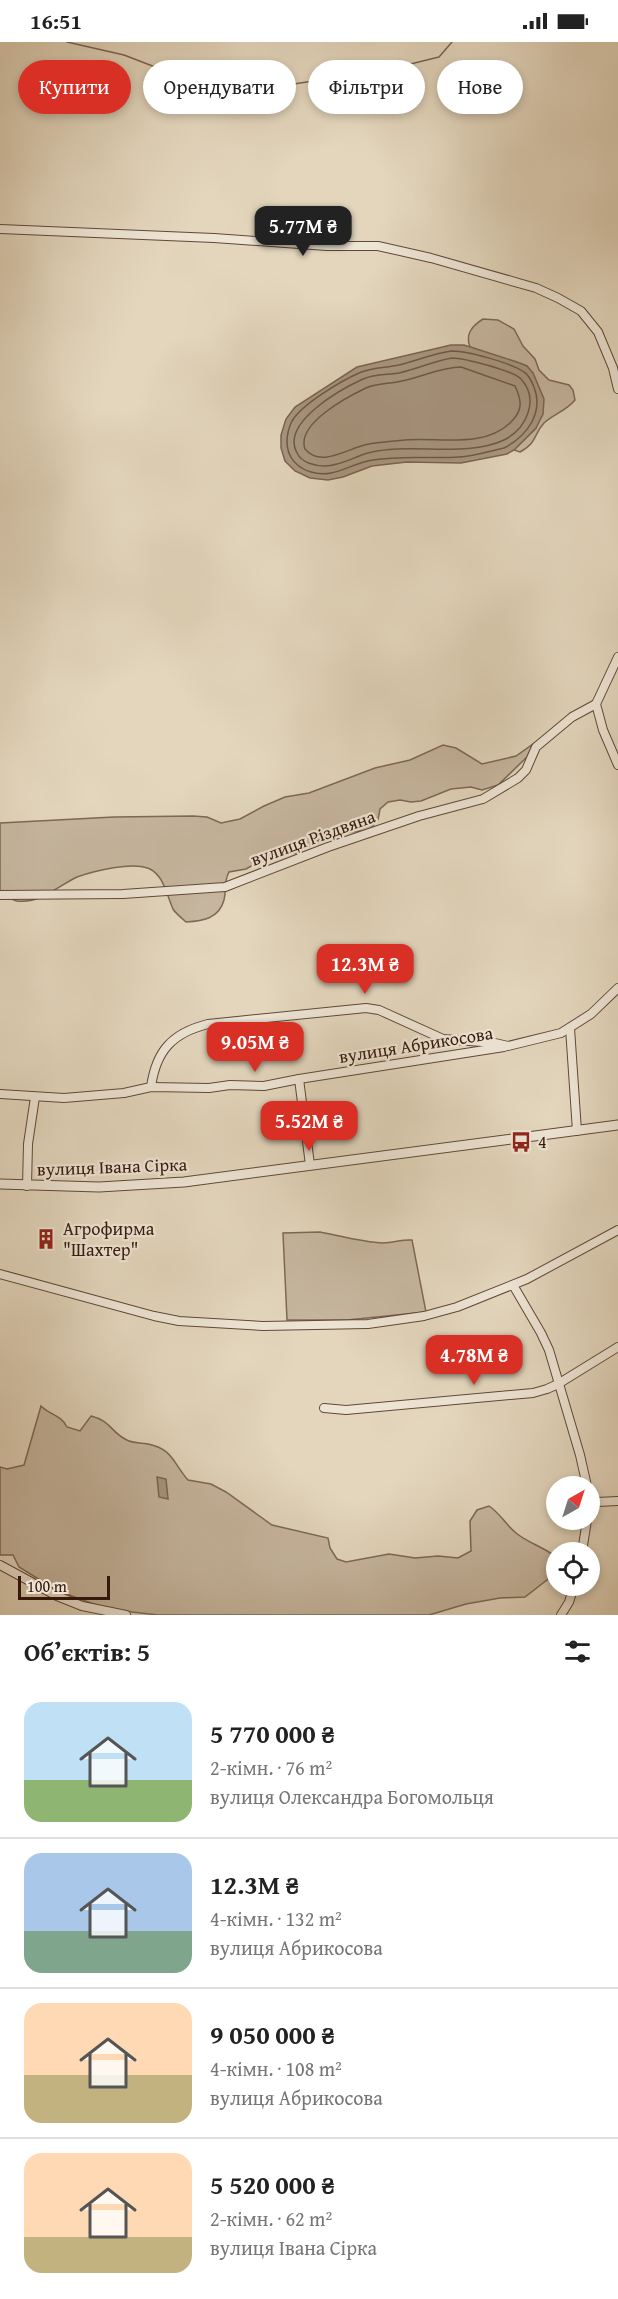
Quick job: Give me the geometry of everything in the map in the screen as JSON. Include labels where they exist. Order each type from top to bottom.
[{"type":"street","points":[[0,229],[214,238],[327,246],[378,246],[440,260],[536,288],[581,311],[598,332],[610,359],[618,389]]},
{"type":"street","points":[[618,657],[596,704],[603,730],[618,765]]},
{"type":"street","name":"вулиця Різдвяна","points":[[0,895],[123,894],[225,886],[419,816],[483,799],[518,778],[526,770],[536,747],[572,717],[596,704]]},
{"type":"street","name":"вулиця Абрикосова","points":[[0,1094],[35,1098],[102,1095],[151,1087],[264,1086],[508,1046],[561,1033],[591,1014],[618,988]]},
{"type":"street","name":"вулиця Абрикосова","points":[[151,1087],[153,1071],[163,1050],[176,1038],[193,1028],[307,1012],[366,1008],[379,1010],[443,1039],[508,1046]]},
{"type":"street","points":[[570,1028],[577,1131]]},
{"type":"street","points":[[299,1079],[310,1165]]},
{"type":"street","points":[[27,1186],[28,1144],[35,1098]]},
{"type":"street","name":"вулиця Івана Сірка","points":[[0,1184],[27,1186],[158,1185],[618,1125]]},
{"type":"street","points":[[0,1274],[154,1317],[179,1321],[263,1326],[368,1324],[395,1321],[457,1307],[513,1285],[555,1265],[618,1230]]},
{"type":"street","points":[[513,1285],[549,1350],[585,1476]]},
{"type":"street","points":[[324,1408],[346,1410],[533,1393],[558,1384],[618,1347]]},
{"type":"street","points":[[600,1502],[618,1501]]},
{"type":"street","points":[[0,1565],[57,1596],[82,1606],[126,1615]]},
{"type":"street","points":[[561,1615],[571,1596]]},
{"type":"shaded area","points":[[483,319],[498,320],[514,329],[523,346],[535,359],[539,370],[549,380],[569,385],[573,390],[575,400],[544,423],[533,442],[520,452],[514,450],[536,428],[527,366],[470,347],[468,338],[470,331]]},
{"type":"shaded area","points":[[533,744],[527,757],[498,785],[482,790],[471,787],[451,789],[421,801],[388,802],[380,809],[378,820],[369,830],[323,838],[296,853],[271,855],[246,869],[229,872],[222,906],[214,915],[204,920],[186,922],[173,909],[159,876],[143,867],[114,868],[77,877],[33,900],[17,901],[0,893],[0,823],[114,817],[193,816],[207,817],[221,823],[240,819],[285,797],[309,793],[375,768],[410,760],[443,745],[456,748],[482,764],[516,756]]},
{"type":"shaded area","points":[[320,1232],[375,1242],[412,1240],[426,1312],[347,1320],[287,1320],[283,1233]]},
{"type":"shaded area","points":[[41,1406],[62,1420],[67,1427],[80,1431],[91,1416],[107,1423],[128,1441],[163,1449],[188,1480],[211,1484],[226,1492],[272,1525],[328,1538],[330,1548],[337,1559],[346,1562],[389,1554],[415,1558],[438,1556],[458,1558],[471,1551],[470,1521],[477,1510],[489,1506],[516,1533],[546,1550],[546,1581],[525,1597],[500,1598],[466,1604],[429,1615],[158,1615],[99,1606],[56,1590],[19,1567],[13,1555],[0,1555],[0,1467],[7,1469],[24,1465]]},
{"type":"water","points":[[451,345],[464,345],[517,362],[527,366],[533,373],[544,399],[543,414],[536,428],[514,450],[507,454],[461,463],[407,462],[372,466],[328,480],[310,478],[295,471],[285,461],[281,448],[281,435],[286,419],[295,407],[357,367]]},
{"type":"water","points":[[157,1477],[166,1479],[168,1499],[159,1497]]},
{"type":"waterway","points":[[67,42],[124,55],[181,77],[281,86],[390,69],[439,57],[452,42]]},
{"type":"place","name":"4","points":[[521,1142]]},
{"type":"place","name":"Агрофирма \"Шахтер\"","points":[[46,1239]]}]
